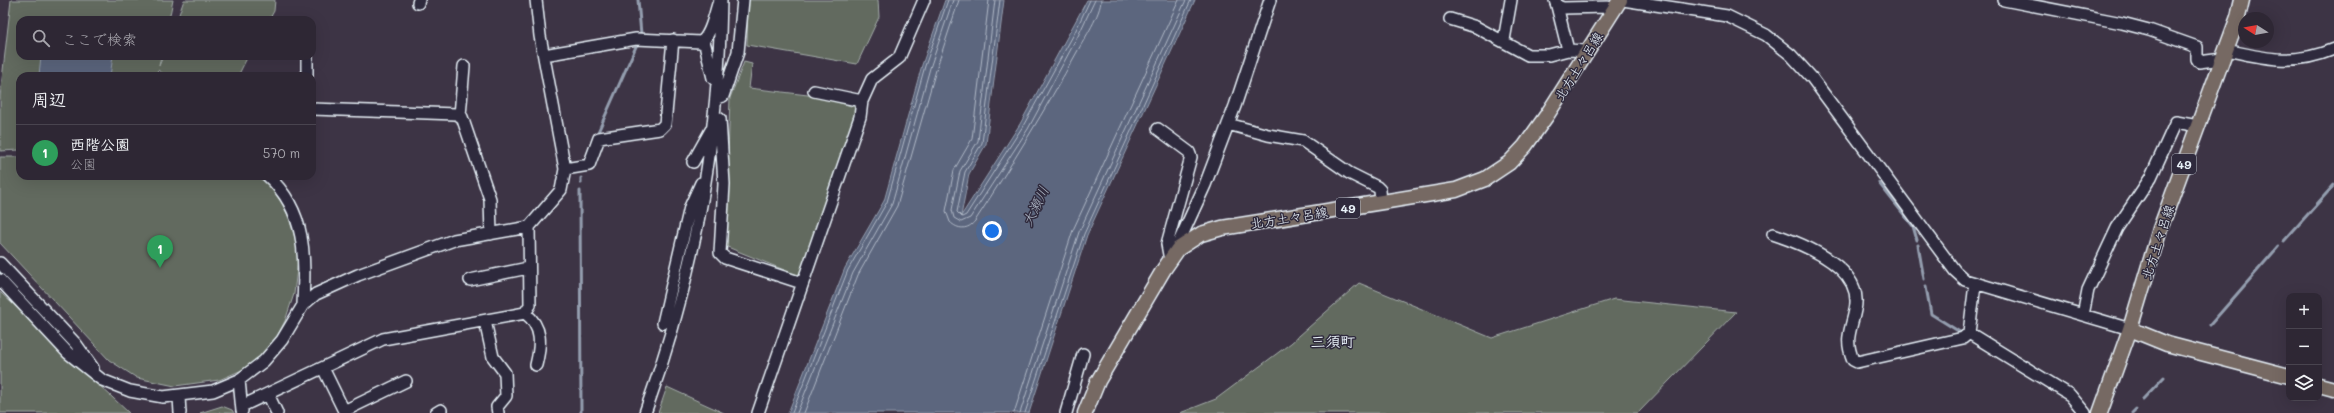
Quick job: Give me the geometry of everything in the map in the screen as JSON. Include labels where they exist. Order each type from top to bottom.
[{"type":"main road","name":"北方土々呂線","points":[[2100,413],[2130,329],[2160,229],[2224,54],[2242,0]]},
{"type":"main road","name":"北方土々呂線","points":[[1084,413],[1098,381],[1174,255],[1201,234],[1222,228],[1456,190],[1485,179],[1509,163],[1534,135],[1619,3]]},
{"type":"main road","points":[[2130,329],[2167,344],[2286,375]]},
{"type":"main road","points":[[2322,386],[2334,390]]},
{"type":"street","points":[[1,282],[68,353],[102,380],[130,391],[163,397],[179,397],[212,391],[239,380],[264,361],[282,340],[303,305],[316,294],[358,275],[454,240],[529,227],[561,190],[565,169],[544,55],[536,0]]},
{"type":"street","points":[[701,42],[705,39],[709,31],[720,0]]},
{"type":"street","points":[[645,413],[671,338],[694,246],[714,120],[718,82],[720,0]]},
{"type":"street","points":[[716,98],[722,96],[738,52],[743,0]]},
{"type":"street","points":[[758,413],[860,117],[862,101],[872,79],[899,58],[924,0]]},
{"type":"street","points":[[1174,255],[1205,185],[1228,124],[1270,0]]},
{"type":"street","points":[[1504,40],[1511,0]]},
{"type":"street","points":[[2004,0],[2149,30],[2197,46],[2197,59],[2199,62],[2224,54],[2280,60],[2300,60],[2334,49]]},
{"type":"street","points":[[1568,50],[1556,3],[1608,7],[1619,3],[1727,16],[1766,35],[1791,55],[1812,78],[1955,272],[1965,280],[1975,284],[2130,329]]},
{"type":"street","points":[[1450,19],[1472,25],[1504,40],[1528,55],[1538,56],[1568,50],[1588,51]]},
{"type":"street","points":[[544,55],[636,38],[701,42],[705,45],[713,78],[718,82]]},
{"type":"street","points":[[565,169],[589,165],[599,138],[660,129],[665,124],[673,40]]},
{"type":"street","points":[[307,72],[308,60]]},
{"type":"street","points":[[464,66],[460,116],[490,199],[491,234]]},
{"type":"street","points":[[814,91],[862,101]]},
{"type":"street","points":[[316,109],[456,114],[460,116]]},
{"type":"street","points":[[714,120],[720,119],[724,184],[720,253],[725,258],[802,283]]},
{"type":"street","points":[[693,162],[714,120]]},
{"type":"street","points":[[2083,315],[2088,290],[2117,228],[2151,177],[2176,122],[2198,126]]},
{"type":"street","points":[[1228,124],[1308,144],[1348,173],[1377,187],[1380,190],[1381,203]]},
{"type":"street","points":[[1158,129],[1189,152],[1191,157],[1166,244],[1174,255]]},
{"type":"street","points":[[663,323],[690,206],[699,186],[706,176]]},
{"type":"street","points":[[271,180],[290,203],[302,232],[303,305]]},
{"type":"street","points":[[239,380],[242,410],[268,394],[383,339],[525,313],[530,305],[531,286],[528,268],[529,227]]},
{"type":"street","points":[[1773,234],[1787,239],[1831,261],[1844,272],[1857,298],[1856,309],[1848,334],[1847,346],[1853,360],[1857,362],[1963,338],[1969,334],[1975,284]]},
{"type":"street","points":[[0,263],[76,344],[102,380]]},
{"type":"street","points":[[470,280],[528,268]]},
{"type":"street","points":[[525,313],[538,329],[541,348],[536,365]]},
{"type":"street","points":[[485,321],[493,357],[505,373],[506,396],[497,407],[498,413]]},
{"type":"street","points":[[1969,334],[2070,395],[2085,413]]},
{"type":"street","points":[[1066,413],[1083,354]]},
{"type":"street","points":[[323,368],[345,412],[406,381]]},
{"type":"street","points":[[268,394],[277,413]]},
{"type":"street","points":[[179,397],[180,413]]},
{"type":"shaded area","points":[[11,0],[173,0],[170,16],[16,16],[16,60],[160,60],[159,66],[161,60],[246,60],[240,72],[161,72],[158,70],[157,72],[16,72],[16,150],[0,151],[0,97]]},
{"type":"shaded area","points":[[184,0],[275,0],[274,11],[271,16],[178,16]]},
{"type":"shaded area","points":[[748,0],[878,0],[879,17],[857,64],[747,45]]},
{"type":"shaded area","points":[[744,62],[752,64],[749,88],[816,96],[858,108],[799,276],[725,246],[730,98]]},
{"type":"shaded area","points":[[0,157],[16,157],[16,180],[262,180],[278,193],[289,218],[299,251],[294,294],[285,321],[273,344],[251,366],[219,380],[175,386],[137,378],[109,360],[0,243]]},
{"type":"shaded area","points":[[1359,283],[1492,338],[1614,299],[1736,312],[1638,413],[1180,413],[1216,399],[1291,343]]},
{"type":"shaded area","points":[[0,292],[129,413],[0,413]]},
{"type":"shaded area","points":[[667,387],[724,413],[658,413]]},
{"type":"shaded area","points":[[222,406],[232,410],[234,413],[200,413]]},
{"type":"water","name":"大瀬川","points":[[945,0],[1004,0],[986,144],[969,174],[961,216],[1020,124],[1087,0],[1195,0],[1087,235],[1029,413],[788,413],[845,268],[884,201],[922,65]]},
{"type":"water","points":[[41,60],[112,60],[111,72],[39,72]]},
{"type":"waterway","points":[[638,0],[641,34]]},
{"type":"waterway","points":[[598,132],[638,42]]},
{"type":"waterway","points":[[581,178],[581,183]]},
{"type":"waterway","points":[[1879,183],[1913,226],[1917,240]]},
{"type":"waterway","points":[[2284,241],[2334,185]]},
{"type":"waterway","points":[[580,191],[581,413]]},
{"type":"waterway","points":[[1918,245],[1924,279]]},
{"type":"waterway","points":[[2210,325],[2278,247]]},
{"type":"waterway","points":[[1926,287],[1931,314],[1963,334]]},
{"type":"waterway","points":[[2143,399],[2164,377]]},
{"type":"waterway","points":[[2132,413],[2136,409]]},
{"type":"place","name":"西階公園","points":[[160,268]]},
{"type":"district","name":"三須町","points":[[1333,341]]}]
